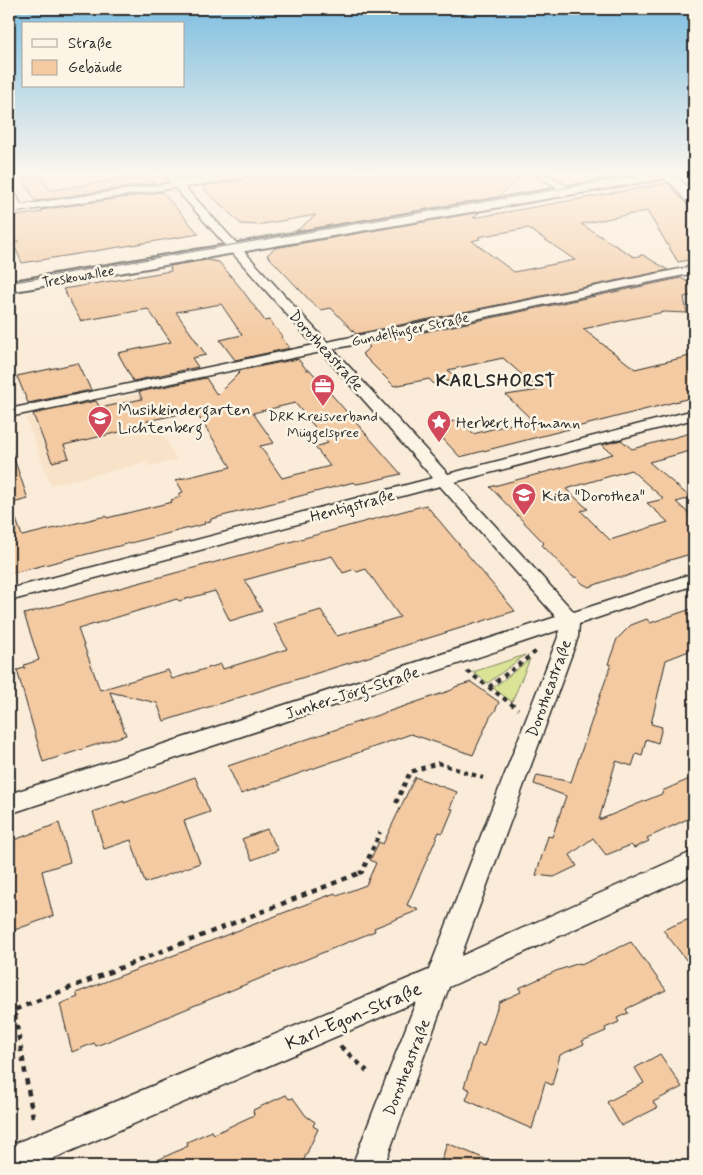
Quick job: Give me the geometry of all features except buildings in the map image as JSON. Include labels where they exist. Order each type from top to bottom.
[{"type":"main road","name":"Treskowallee","points":[[9,288],[300,230]]},
{"type":"main road","name":"Treskowallee","points":[[9,275],[321,230]]},
{"type":"street","points":[[218,230],[231,244]]},
{"type":"street","name":"Dorotheastraße","points":[[231,244],[570,620],[568,637],[368,1166]]},
{"type":"street","name":"Gundelfinger Straße","points":[[9,414],[694,269]]},
{"type":"street","name":"Hentigstraße","points":[[9,595],[694,414]]},
{"type":"street","name":"Junker-Jörg-Straße","points":[[9,804],[694,579]]},
{"type":"street","name":"Karl-Egon-Straße","points":[[9,1162],[440,978],[694,862]]},
{"type":"path","points":[[488,687],[546,644]]},
{"type":"path","points":[[467,671],[518,710]]},
{"type":"path","points":[[396,803],[410,772],[438,763],[483,778]]},
{"type":"path","points":[[33,1117],[14,1010],[352,877],[362,872],[380,832]]},
{"type":"path","points":[[340,1045],[367,1071]]},
{"type":"shaded area","name":"Musikkindergarten Lichtenberg","points":[[140,394],[177,460],[150,466],[147,462],[51,485],[26,418]]},
{"type":"green space","points":[[298,230],[325,230],[258,242],[253,238]]},
{"type":"green space","points":[[203,247],[207,251],[61,276],[59,272],[9,280]]},
{"type":"green space","points":[[525,655],[488,683],[473,672]]},
{"type":"green space","points":[[530,659],[512,702],[493,688]]},
{"type":"tram line","points":[[9,283],[320,230]]},
{"type":"place","name":"DRK Kreisverband Müggelspree","points":[[323,407]]},
{"type":"place","name":"Musikkindergarten Lichtenberg","points":[[100,439]]},
{"type":"place","name":"Herbert Hofmann","points":[[439,443]]},
{"type":"place","name":"Kita \"Dorothea\"","points":[[524,516]]},
{"type":"district","name":"KARLSHORST","points":[[496,380]]}]
